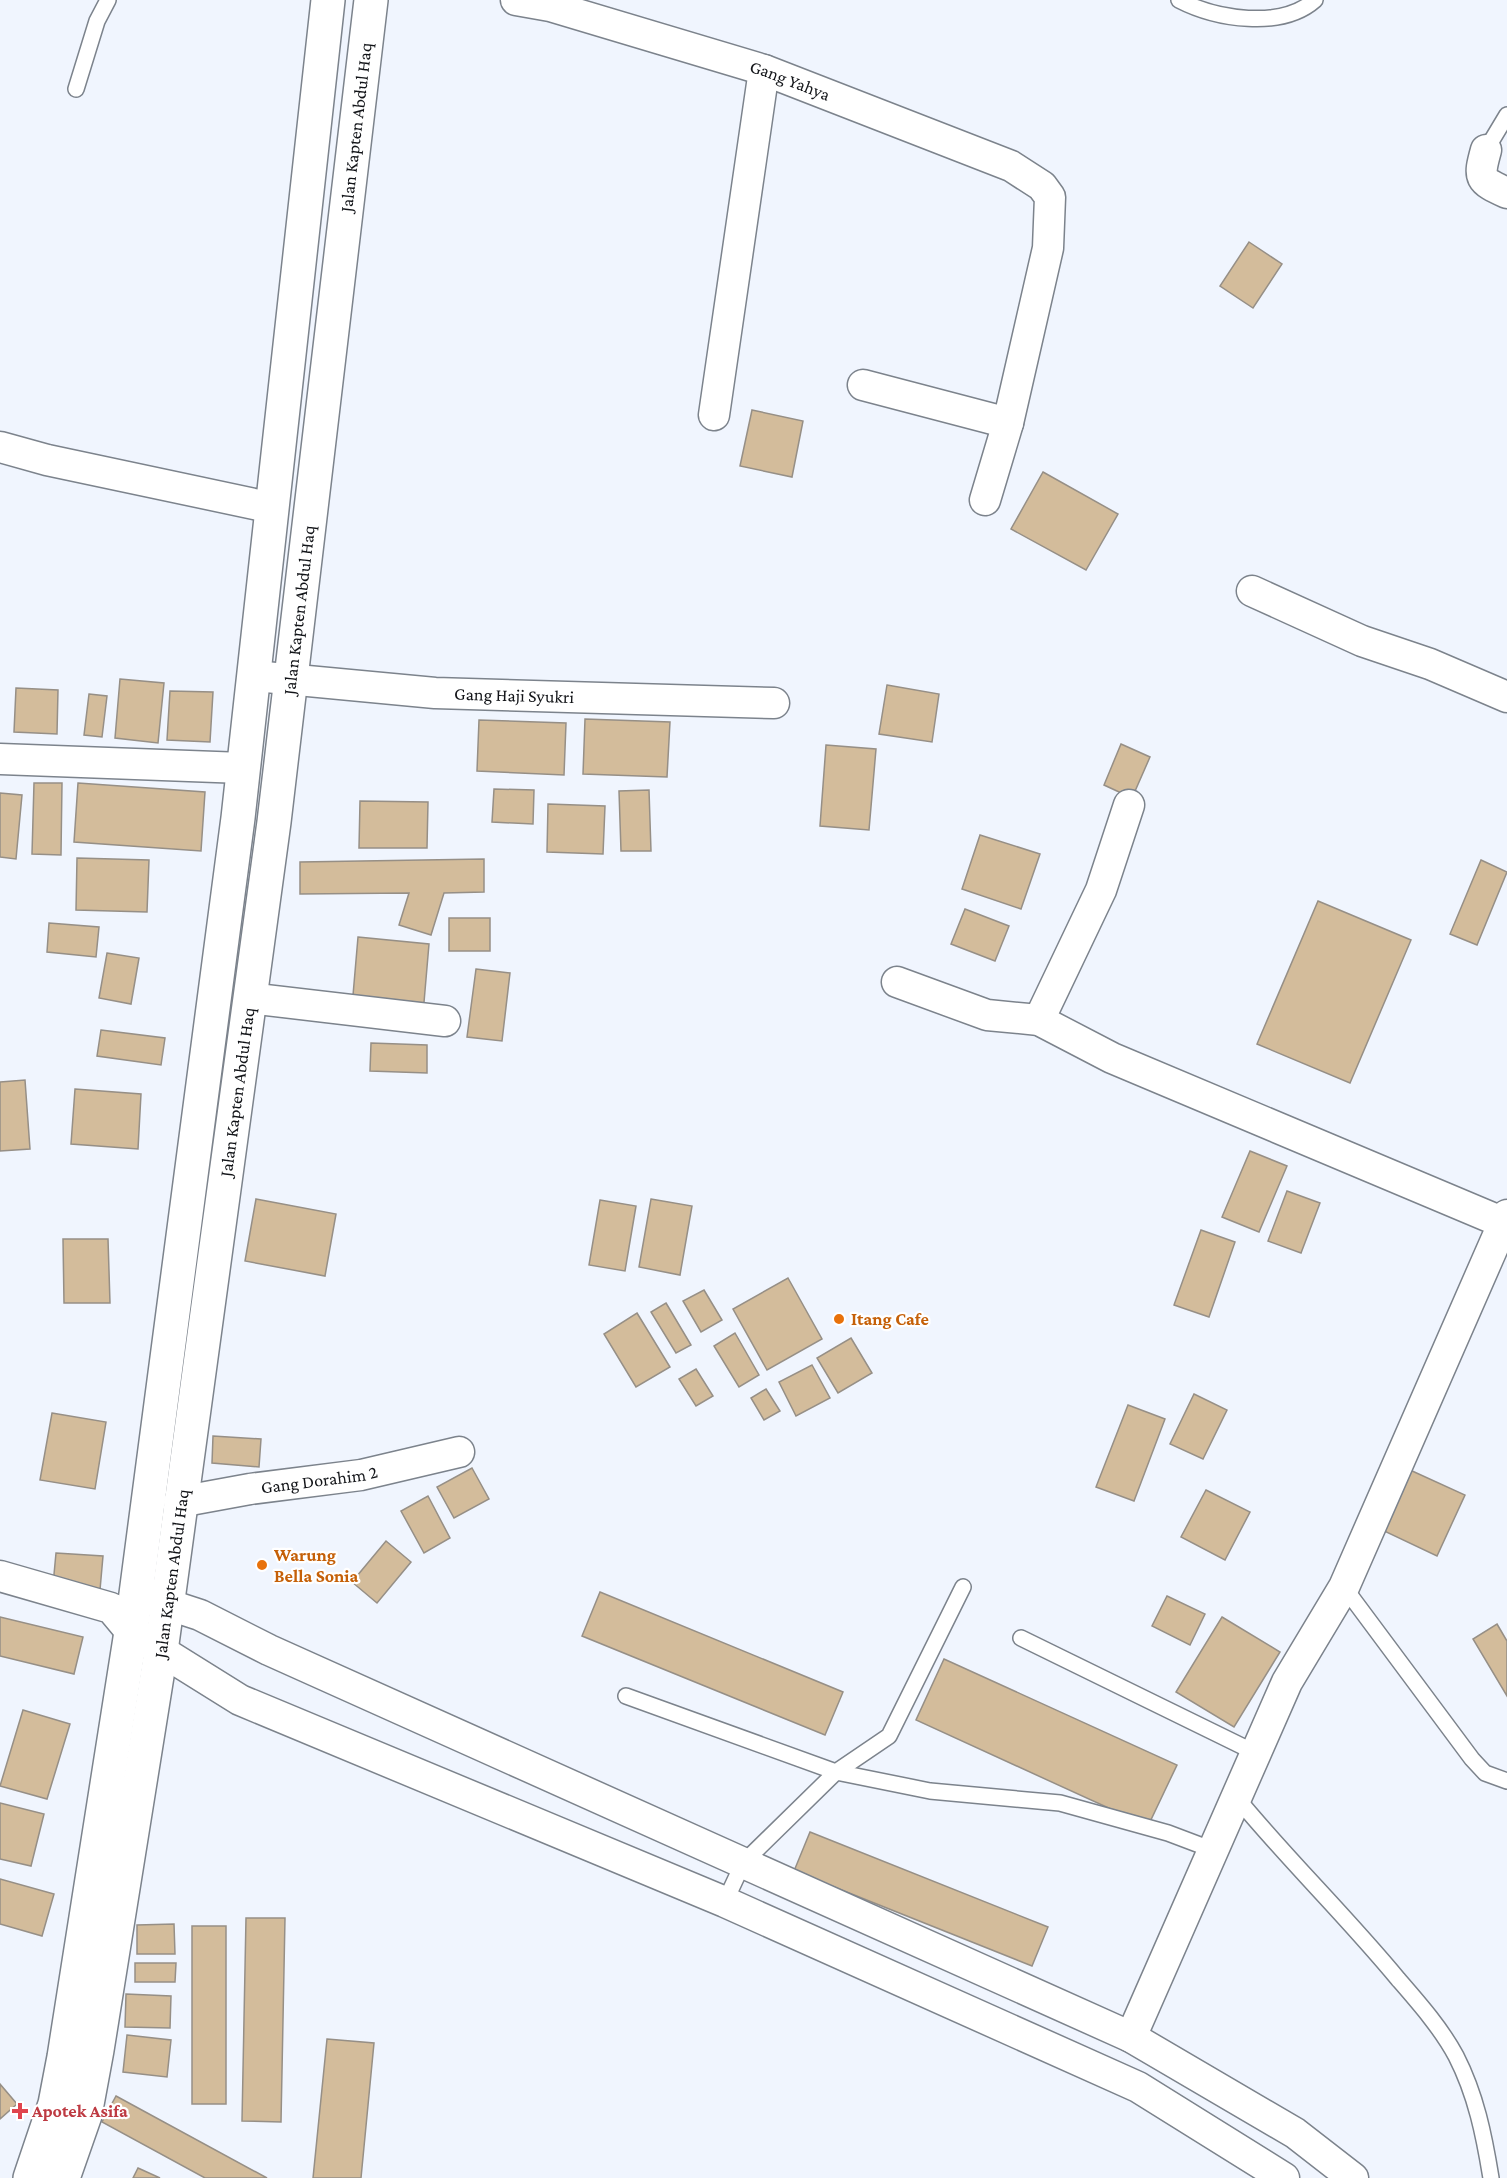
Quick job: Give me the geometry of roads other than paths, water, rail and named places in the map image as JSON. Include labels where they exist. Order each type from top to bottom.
[{"type":"street","name":"Jalan Kapten Abdul Haq","points":[[30,2178],[55,2104],[64,2057],[125,1611],[186,1204],[238,818],[328,0]]},
{"type":"street","name":"Jalan Kapten Abdul Haq","points":[[63,2178],[85,2115],[93,2072],[161,1651],[165,1603],[249,998],[290,678],[371,0]]},
{"type":"street","name":"Gang Yahya","points":[[516,0],[550,6],[764,70],[1011,166],[1042,186],[1050,198],[1048,248],[1008,423]]},
{"type":"street","points":[[714,415],[764,70]]},
{"type":"street","points":[[318,82],[360,89]]},
{"type":"street","points":[[1486,150],[1480,173],[1482,179],[1507,193]]},
{"type":"street","points":[[863,385],[1008,423],[985,500]]},
{"type":"street","points":[[0,447],[47,460],[273,508]]},
{"type":"street","points":[[1252,591],[1362,641],[1430,664],[1507,697]]},
{"type":"street","name":"Gang Haji Syukri","points":[[254,676],[435,693],[774,703]]},
{"type":"street","points":[[0,759],[243,768]]},
{"type":"street","points":[[1040,1020],[1101,890],[1129,805]]},
{"type":"street","points":[[897,982],[987,1015],[1040,1020],[1112,1058],[1505,1219],[1344,1587],[1287,1682],[1131,2037]]},
{"type":"street","points":[[249,998],[445,1021]]},
{"type":"street","points":[[186,1204],[220,1210]]},
{"type":"street","name":"Gang Dorahim 2","points":[[179,1502],[250,1489],[361,1475],[459,1452]]},
{"type":"street","points":[[0,1576],[125,1611],[165,1603],[200,1615],[269,1650],[1131,2037],[1295,2133],[1353,2178]]},
{"type":"street","points":[[125,1611],[161,1651],[240,1700],[725,1902],[1138,2087],[1284,2178]]},
{"type":"lane","points":[[76,89],[97,21],[108,0]]},
{"type":"lane","points":[[1179,0],[1189,5],[1239,18],[1272,19],[1315,0]]},
{"type":"lane","points":[[1486,150],[1507,115]]},
{"type":"lane","points":[[725,1902],[743,1863],[836,1772],[889,1736],[963,1587]]},
{"type":"lane","points":[[1344,1587],[1472,1759],[1485,1773],[1507,1781]]},
{"type":"lane","points":[[1022,1638],[1256,1753]]},
{"type":"lane","points":[[626,1696],[836,1772],[930,1791],[1060,1803],[1168,1833],[1213,1850]]},
{"type":"lane","points":[[1237,1798],[1265,1833],[1360,1933],[1424,2009],[1455,2055],[1479,2111],[1491,2178]]},
{"type":"place","name":"Itang Cafe","points":[[839,1319]]},
{"type":"place","name":"Warung Bella Sonia","points":[[262,1565]]},
{"type":"place","name":"Apotek Asifa","points":[[20,2111]]}]
